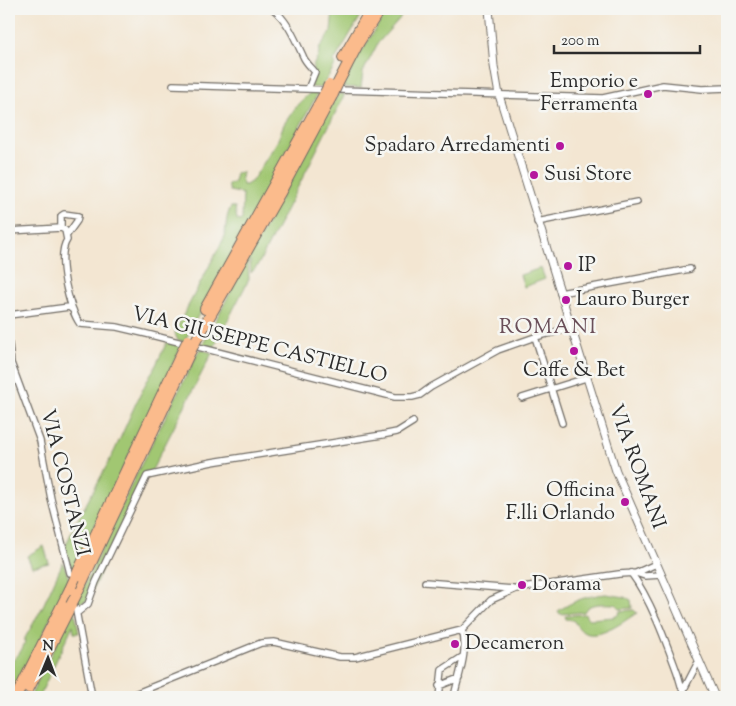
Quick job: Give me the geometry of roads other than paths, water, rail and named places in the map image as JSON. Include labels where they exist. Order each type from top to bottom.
[{"type":"highway","points":[[331,89],[353,39],[371,9]]},
{"type":"highway","points":[[24,697],[74,608],[72,576],[189,345],[331,89],[380,9]]},
{"type":"highway","points":[[16,697],[73,591],[189,345]]},
{"type":"street","points":[[273,9],[283,18],[300,47],[303,57],[315,72],[308,89]]},
{"type":"street","name":"VIA ROMANI","points":[[489,10],[498,95],[616,471],[715,697]]},
{"type":"street","points":[[173,86],[603,98],[663,85],[702,89],[727,88]]},
{"type":"street","points":[[538,222],[637,202]]},
{"type":"street","points":[[61,228],[61,216],[64,214],[78,216],[63,246],[64,273],[73,311]]},
{"type":"street","points":[[9,231],[61,228],[65,230],[67,235]]},
{"type":"street","points":[[560,293],[690,269]]},
{"type":"street","points":[[9,315],[69,308],[73,311]]},
{"type":"street","name":"VIA GIUSEPPE CASTIELLO","points":[[73,311],[80,324],[117,327],[395,397],[420,395],[498,350],[571,328]]},
{"type":"street","points":[[536,337],[562,423]]},
{"type":"street","name":"VIA COSTANZI","points":[[9,344],[11,363],[40,441],[50,499],[72,576]]},
{"type":"street","points":[[522,398],[586,378]]},
{"type":"street","points":[[92,697],[74,608],[88,604],[96,582],[148,475],[212,462],[397,432],[413,422]]},
{"type":"street","points":[[425,582],[516,589],[634,573],[656,564]]},
{"type":"street","points":[[634,573],[645,576],[661,575]]},
{"type":"street","points":[[634,573],[677,671],[683,696]]},
{"type":"street","points":[[643,592],[645,576]]},
{"type":"street","points":[[127,697],[267,642],[340,657],[355,657],[462,630],[492,600],[516,589]]},
{"type":"street","points":[[454,697],[465,642],[462,630]]},
{"type":"street","points":[[438,697],[442,670],[462,657]]},
{"type":"street","points":[[683,696],[697,664],[700,663]]},
{"type":"street","points":[[439,686],[459,678]]},
{"type":"place","name":"Emporio e Ferramenta","points":[[648,94]]},
{"type":"place","name":"Spadaro Arredamenti","points":[[560,146]]},
{"type":"place","name":"Susi Store","points":[[534,175]]},
{"type":"place","name":"IP","points":[[568,266]]},
{"type":"place","name":"Lauro Burger","points":[[566,300]]},
{"type":"place","name":"Caffe & Bet","points":[[574,351]]},
{"type":"place","name":"Officina F.lli Orlando","points":[[625,502]]},
{"type":"place","name":"Dorama","points":[[522,585]]},
{"type":"place","name":"Decameron","points":[[455,644]]},
{"type":"district","name":"ROMANI","points":[[548,328]]}]
